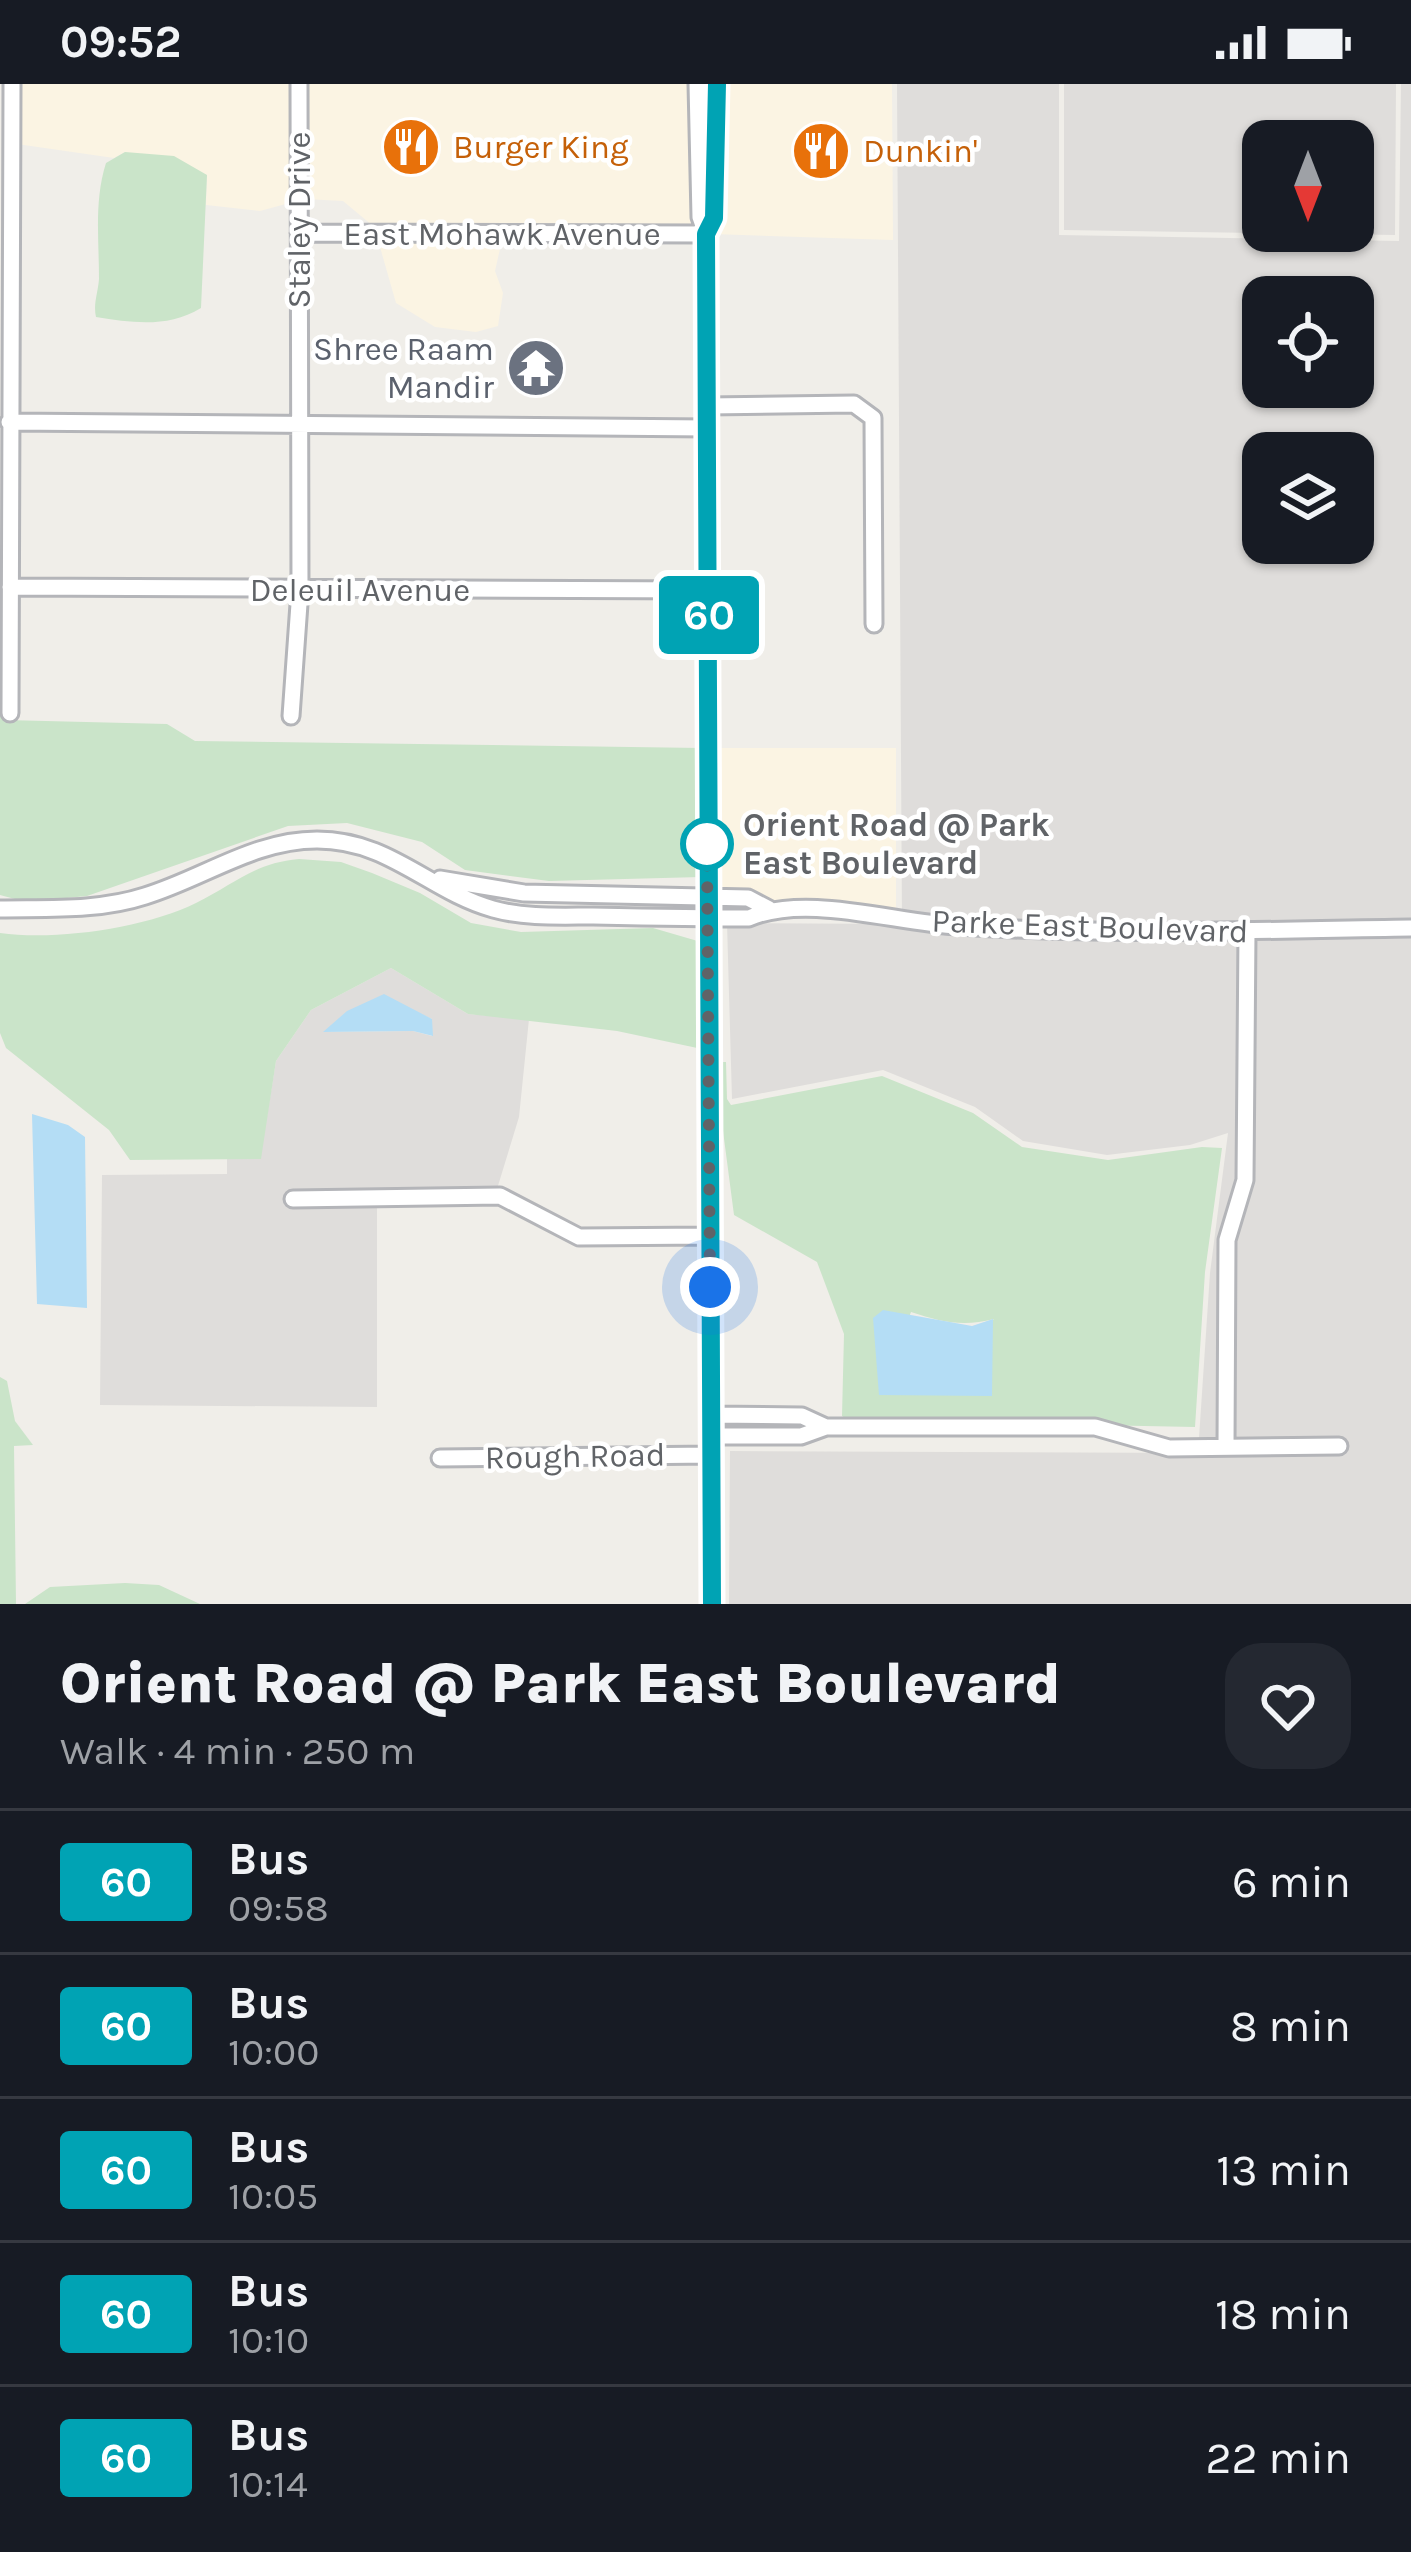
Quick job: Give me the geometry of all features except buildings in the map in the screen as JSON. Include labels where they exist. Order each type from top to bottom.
[{"type":"street","name":"Staley Drive","points":[[291,716],[300,590],[299,84]]},
{"type":"street","points":[[697,84],[700,218],[706,234],[708,406],[712,1604]]},
{"type":"street","points":[[706,234],[714,218],[717,84]]},
{"type":"street","points":[[10,713],[12,91]]},
{"type":"street","name":"East Mohawk Avenue","points":[[298,233],[706,234]]},
{"type":"street","points":[[708,406],[854,404],[873,418],[874,623]]},
{"type":"street","points":[[9,422],[708,428]]},
{"type":"street","name":"Deleuil Avenue","points":[[10,587],[709,590]]},
{"type":"street","name":"Parke East Boulevard","points":[[0,909],[66,908],[140,898],[266,846],[347,842],[385,853],[471,902],[500,911],[748,918],[769,909],[826,910],[957,926],[1247,932],[1411,928]]},
{"type":"street","name":"Parke East Boulevard","points":[[432,878],[524,893],[748,898],[769,909]]},
{"type":"street","points":[[1226,1447],[1227,1240],[1245,1180],[1247,932]]},
{"type":"street","points":[[293,1199],[500,1196],[580,1237],[709,1236]]},
{"type":"street","points":[[710,1415],[802,1416],[826,1427]]},
{"type":"street","points":[[710,1436],[801,1436],[826,1427],[1095,1427],[1168,1448],[1339,1446]]},
{"type":"street","name":"Rough Road","points":[[440,1458],[711,1455]]},
{"type":"shaded area","points":[[19,84],[293,84],[293,202],[260,211],[206,205],[207,175],[125,152],[114,158],[17,144]]},
{"type":"shaded area","points":[[305,84],[690,84],[697,227],[373,226],[343,201],[305,199]]},
{"type":"shaded area","points":[[723,84],[892,84],[893,240],[713,234]]},
{"type":"shaded area","points":[[897,84],[1059,84],[1059,235],[1242,238],[1242,252],[1374,252],[1374,241],[1399,241],[1401,84],[1411,84],[1411,1604],[729,1604],[730,1451],[1198,1453],[1210,1273],[1228,1133],[1190,1145],[1107,1155],[1023,1141],[975,1107],[883,1070],[732,1099],[727,923],[902,924]]},
{"type":"shaded area","points":[[1064,84],[1396,84],[1395,235],[1374,235],[1374,120],[1242,120],[1242,233],[1064,230]]},
{"type":"shaded area","points":[[378,240],[502,240],[495,271],[503,293],[498,326],[476,332],[435,327],[396,303]]},
{"type":"shaded area","points":[[713,748],[896,748],[896,912],[772,905],[748,891],[713,889]]},
{"type":"shaded area","points":[[391,968],[468,1014],[529,1019],[519,1117],[497,1189],[287,1193],[288,1206],[417,1204],[377,1208],[377,1407],[100,1405],[102,1175],[227,1174],[227,1159],[260,1159],[276,1061],[311,1010]],"holes":[[[416,1012],[432,1019],[432,1036],[413,1031],[325,1032]]]},
{"type":"green space","points":[[125,152],[174,156],[207,175],[201,308],[176,319],[150,322],[96,317],[102,177],[106,163]]},
{"type":"green space","points":[[0,646],[4,646],[5,720],[167,724],[195,741],[701,748],[701,877],[549,881],[465,870],[422,842],[347,823],[288,826],[87,896],[26,902],[0,895]]},
{"type":"green space","points":[[299,859],[341,862],[372,873],[420,893],[471,923],[521,932],[653,928],[701,942],[702,1049],[617,1031],[468,1014],[391,968],[311,1010],[276,1061],[261,1159],[130,1160],[109,1130],[6,1048],[0,1033],[0,933],[73,934],[126,926],[175,912],[257,870]]},
{"type":"green space","points":[[714,1062],[726,1062],[731,1105],[882,1076],[973,1113],[1022,1147],[1108,1160],[1222,1148],[1205,1272],[1195,1427],[848,1420],[842,1416],[844,1334],[817,1262],[734,1215]],"holes":[[[911,1312],[962,1323],[994,1319],[879,1395]]]},
{"type":"green space","points":[[0,1377],[7,1381],[15,1421],[33,1445],[14,1446],[16,1604],[0,1604]]},
{"type":"green space","points":[[159,1585],[200,1604],[25,1604],[50,1587]]},
{"type":"water","points":[[384,994],[432,1019],[433,1036],[413,1031],[323,1032],[347,1011]]},
{"type":"water","points":[[32,1114],[68,1125],[85,1137],[87,1308],[37,1304]]},
{"type":"water","points":[[883,1310],[972,1326],[993,1319],[992,1396],[879,1395],[873,1318]]},
{"type":"bus line","name":"60","points":[[712,1604],[706,234],[714,218],[717,84]]},
{"type":"place","name":"Burger King","points":[[411,147]]},
{"type":"place","name":"Dunkin'","points":[[821,151]]},
{"type":"place","name":"Shree Raam Mandir","points":[[536,368]]},
{"type":"place","name":"Orient Road @ Park East Boulevard","points":[[707,844]]},
{"type":"route","points":[[707,844],[710,1287]]}]
